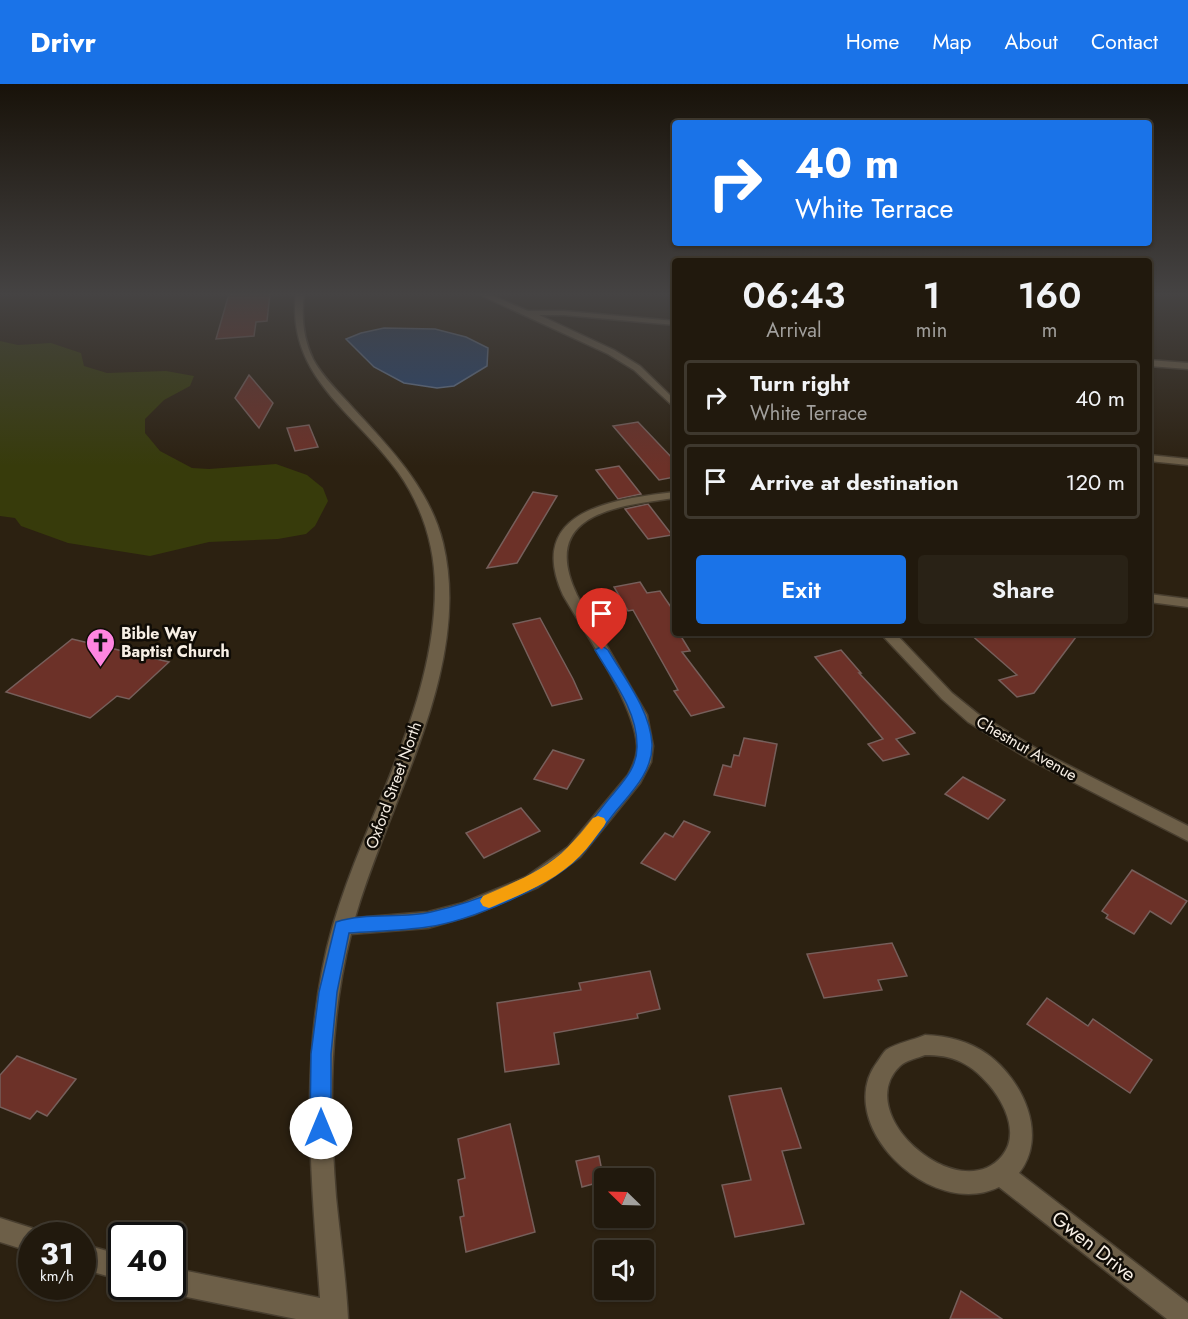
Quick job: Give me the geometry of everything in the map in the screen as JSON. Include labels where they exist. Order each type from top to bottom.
[{"type":"street","name":"Oxford Street North","points":[[303,351],[313,368],[390,454],[411,481],[428,513],[437,544],[443,598],[441,630],[421,708],[342,927],[328,992],[321,1054],[321,1128],[335,1317]]},
{"type":"street","points":[[608,351],[637,368],[672,402]]},
{"type":"street","points":[[1152,363],[1188,366]]},
{"type":"street","points":[[1152,458],[1188,462]]},
{"type":"street","points":[[342,927],[428,920],[466,910],[532,882],[574,852],[634,779],[643,762],[645,746],[639,716],[570,595],[562,577],[560,560],[566,536],[579,519],[586,514],[605,506],[672,495]]},
{"type":"street","points":[[1152,598],[1188,603]]},
{"type":"street","name":"Chestnut Avenue","points":[[890,636],[947,696],[973,718],[1038,757],[1188,834]]},
{"type":"street","points":[[939,1045],[968,1054],[994,1073],[1012,1098],[1021,1126],[1021,1141],[1017,1153],[1011,1165],[1000,1173],[974,1182],[950,1180],[926,1172],[898,1149],[881,1122],[876,1100],[878,1080],[890,1059],[912,1047],[939,1045]]},
{"type":"street","name":"Gwen Drive","points":[[1000,1173],[1188,1319]]},
{"type":"street","points":[[0,1230],[18,1236]]},
{"type":"street","points":[[186,1284],[335,1317]]},
{"type":"green space","points":[[0,351],[74,351],[81,353],[84,366],[107,373],[166,371],[194,376],[190,386],[164,400],[145,419],[145,433],[160,451],[192,468],[209,469],[276,464],[307,475],[323,488],[328,501],[315,526],[306,534],[278,539],[209,542],[150,556],[68,543],[21,526],[15,518],[0,516]]},
{"type":"water","points":[[358,351],[488,351],[487,366],[454,386],[437,388],[404,383],[374,367]]},
{"type":"building","points":[[249,375],[273,403],[259,428],[235,398]]},
{"type":"building","points":[[638,422],[672,458],[672,478],[659,480],[613,426]]},
{"type":"building","points":[[309,425],[318,447],[295,451],[287,428]]},
{"type":"building","points":[[619,466],[641,494],[618,499],[596,470]]},
{"type":"building","points":[[533,492],[557,496],[517,563],[487,568]]},
{"type":"building","points":[[648,504],[672,535],[648,539],[625,509]]},
{"type":"building","points":[[640,582],[647,593],[660,591],[672,609],[672,636],[681,636],[690,651],[682,652],[724,707],[691,716],[674,691],[678,690],[633,610],[628,611],[614,587]]},
{"type":"building","points":[[540,618],[582,699],[552,706],[513,624]]},
{"type":"building","points":[[972,636],[1077,636],[1034,693],[1017,697],[999,680],[1017,675]]},
{"type":"building","name":"Bible Way Baptist Church","points":[[72,639],[169,662],[129,699],[117,696],[90,718],[6,692]]},
{"type":"building","points":[[841,650],[861,673],[859,673],[915,733],[896,739],[909,754],[883,761],[868,744],[883,739],[815,657]]},
{"type":"building","points":[[744,738],[777,744],[765,806],[714,795],[723,765],[731,767],[734,755],[739,756]]},
{"type":"building","points":[[553,750],[584,760],[567,789],[534,779]]},
{"type":"building","points":[[963,777],[1005,800],[988,819],[945,794]]},
{"type":"building","points":[[521,808],[540,831],[484,858],[466,833]]},
{"type":"building","points":[[684,821],[710,832],[675,880],[641,863],[665,833],[673,837]]},
{"type":"building","points":[[1132,870],[1187,901],[1171,924],[1150,911],[1134,934],[1106,918],[1108,915],[1102,911]]},
{"type":"building","points":[[892,943],[907,976],[878,980],[882,990],[824,998],[807,954]]},
{"type":"building","points":[[650,971],[660,1009],[637,1014],[638,1018],[554,1033],[559,1064],[505,1072],[497,1003],[581,990],[579,983]]},
{"type":"building","points":[[1047,998],[1088,1026],[1093,1019],[1152,1060],[1130,1093],[1027,1024]]},
{"type":"building","points":[[17,1056],[76,1079],[47,1116],[37,1111],[30,1119],[0,1107],[0,1075]]},
{"type":"building","points":[[781,1088],[801,1148],[782,1151],[804,1224],[735,1237],[722,1185],[751,1180],[729,1096]]},
{"type":"building","points":[[510,1124],[535,1232],[466,1252],[460,1217],[464,1216],[458,1180],[465,1178],[458,1139]]},
{"type":"building","points":[[599,1156],[601,1168],[594,1168],[594,1184],[582,1187],[576,1161]]},
{"type":"building","points":[[961,1291],[1002,1319],[950,1319]]},
{"type":"slow traffic","points":[[489,901],[532,882],[556,867],[574,852],[598,822]]},
{"type":"place","name":"Bible Way Baptist Church","points":[[100,668]]},
{"type":"route","points":[[321,1128],[321,1054],[328,992],[342,927],[428,920],[466,910],[532,882],[574,852],[634,779],[643,762],[645,746],[639,716],[602,650]]}]
